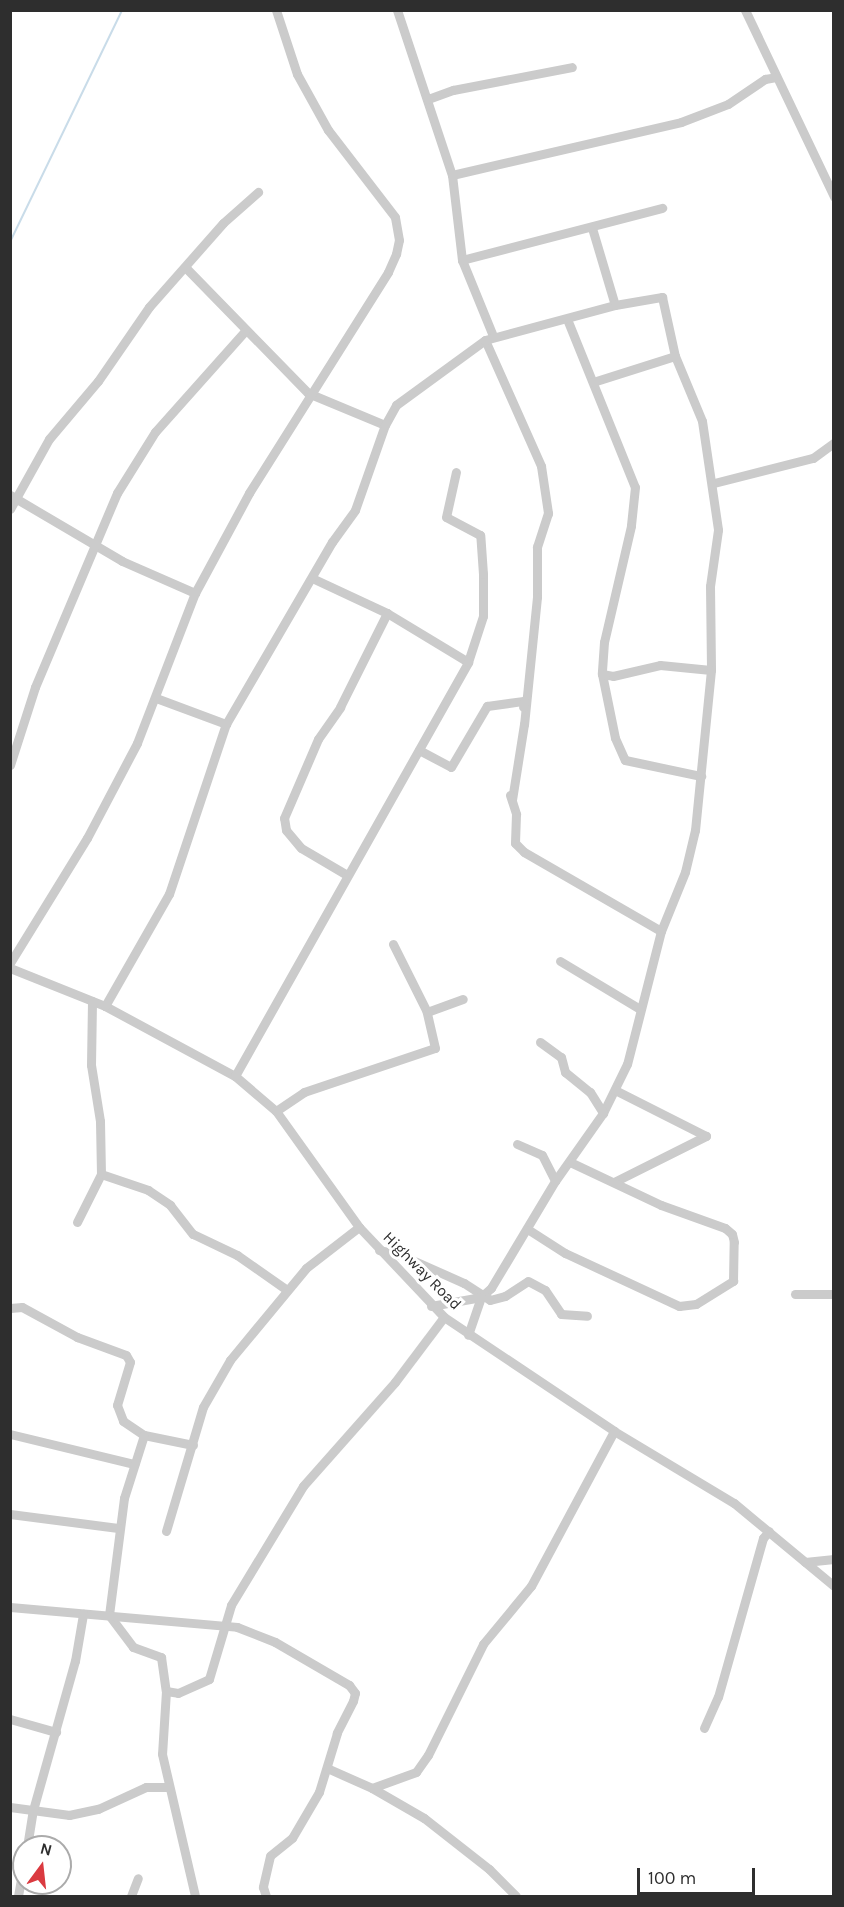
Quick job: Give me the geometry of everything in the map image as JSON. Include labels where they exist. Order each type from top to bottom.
[{"type":"street","points":[[10,965],[87,838],[156,698],[195,593],[308,393],[388,272],[399,240],[398,229],[387,204],[318,111],[297,74],[276,10]]},
{"type":"street","points":[[397,10],[452,175],[462,260],[489,338],[541,466],[548,513],[537,547],[537,597],[525,724],[512,800]]},
{"type":"street","points":[[745,10],[834,197]]},
{"type":"street","points":[[428,99],[453,90],[572,67]]},
{"type":"street","points":[[452,175],[681,122],[728,104],[765,79],[776,77]]},
{"type":"street","points":[[10,509],[14,497],[48,439],[98,381],[149,307],[186,268],[223,223],[258,192]]},
{"type":"street","points":[[462,260],[662,208]]},
{"type":"street","points":[[592,228],[615,305]]},
{"type":"street","points":[[186,268],[308,393],[385,424]]},
{"type":"street","points":[[105,1006],[169,894],[226,723],[355,510],[385,424],[396,405],[489,338],[615,305],[662,297],[675,356],[702,421],[714,483],[718,530],[710,586],[711,670],[695,830],[685,872],[661,931],[627,1064],[603,1113],[555,1181],[529,1230],[492,1288],[481,1297],[468,1335]]},
{"type":"street","points":[[567,319],[635,487],[631,526],[604,642],[602,674],[615,738],[625,760],[701,776]]},
{"type":"street","points":[[10,765],[35,687],[117,494],[155,432],[245,331]]},
{"type":"street","points":[[593,382],[675,356]]},
{"type":"street","points":[[714,483],[813,458],[834,443]]},
{"type":"street","points":[[235,1076],[468,662],[483,616],[483,574],[477,531],[446,517],[456,472]]},
{"type":"street","points":[[14,497],[164,582],[195,593]]},
{"type":"street","points":[[312,578],[387,613],[468,662]]},
{"type":"street","points":[[347,874],[301,848],[286,830],[284,818],[318,739],[340,707],[387,613]]},
{"type":"street","points":[[602,674],[613,676],[660,665],[711,670]]},
{"type":"street","points":[[156,698],[226,723]]},
{"type":"street","points":[[419,750],[452,767],[487,706],[524,701],[509,794],[516,814],[515,843],[524,852],[661,931]]},
{"type":"street","points":[[276,1111],[304,1092],[433,1049],[436,1044],[427,1012],[393,944]]},
{"type":"street","points":[[560,961],[640,1009]]},
{"type":"street","name":"Highway Road","points":[[10,965],[105,1006],[235,1076],[276,1111],[359,1227],[431,1306],[468,1335],[614,1431],[734,1503],[834,1586]]},
{"type":"street","points":[[427,1012],[463,999]]},
{"type":"street","points":[[77,1222],[101,1174],[100,1121],[91,1065],[92,1001]]},
{"type":"street","points":[[540,1042],[561,1057],[565,1072],[590,1092],[603,1113]]},
{"type":"street","points":[[614,1182],[706,1136],[615,1090]]},
{"type":"street","points":[[517,1144],[542,1155],[555,1181]]},
{"type":"street","points":[[529,1230],[566,1253],[676,1305],[696,1304],[703,1296],[731,1285],[732,1234],[570,1162]]},
{"type":"street","points":[[101,1174],[148,1190],[170,1205],[193,1234],[237,1256],[287,1290]]},
{"type":"street","points":[[166,1531],[203,1407],[230,1360],[306,1268],[359,1227]]},
{"type":"street","points":[[379,1250],[401,1255],[464,1283],[481,1297]]},
{"type":"street","points":[[431,1306],[481,1297],[499,1299],[528,1281],[545,1290],[561,1314],[587,1316]]},
{"type":"street","points":[[795,1294],[834,1294]]},
{"type":"street","points":[[10,1308],[22,1307],[77,1337],[126,1355],[130,1362],[118,1413],[144,1435],[193,1445]]},
{"type":"street","points":[[166,1691],[178,1693],[208,1680],[237,1595],[303,1486],[395,1382],[444,1317]]},
{"type":"street","points":[[372,1788],[416,1772],[428,1755],[483,1644],[531,1586],[614,1431]]},
{"type":"street","points":[[10,1434],[134,1464]]},
{"type":"street","points":[[144,1435],[134,1464],[118,1528],[109,1615],[133,1647],[161,1657],[166,1691],[162,1754],[169,1787],[177,1804],[195,1896]]},
{"type":"street","points":[[10,1514],[118,1528]]},
{"type":"street","points":[[704,1728],[718,1697],[763,1538],[769,1531]]},
{"type":"street","points":[[805,1562],[834,1559]]},
{"type":"street","points":[[10,1607],[225,1626],[275,1642],[349,1685],[355,1693],[353,1701],[337,1733],[312,1810],[285,1847],[270,1856],[262,1887],[266,1896]]},
{"type":"street","points":[[29,1835],[33,1810],[56,1732],[83,1614]]},
{"type":"street","points":[[10,1719],[56,1732]]},
{"type":"street","points":[[327,1768],[372,1788],[424,1818],[489,1869],[516,1896]]},
{"type":"street","points":[[10,1807],[78,1814],[98,1809],[146,1787],[169,1787]]},
{"type":"street","points":[[131,1896],[138,1878]]},
{"type":"waterway","points":[[10,242],[122,10]]}]
